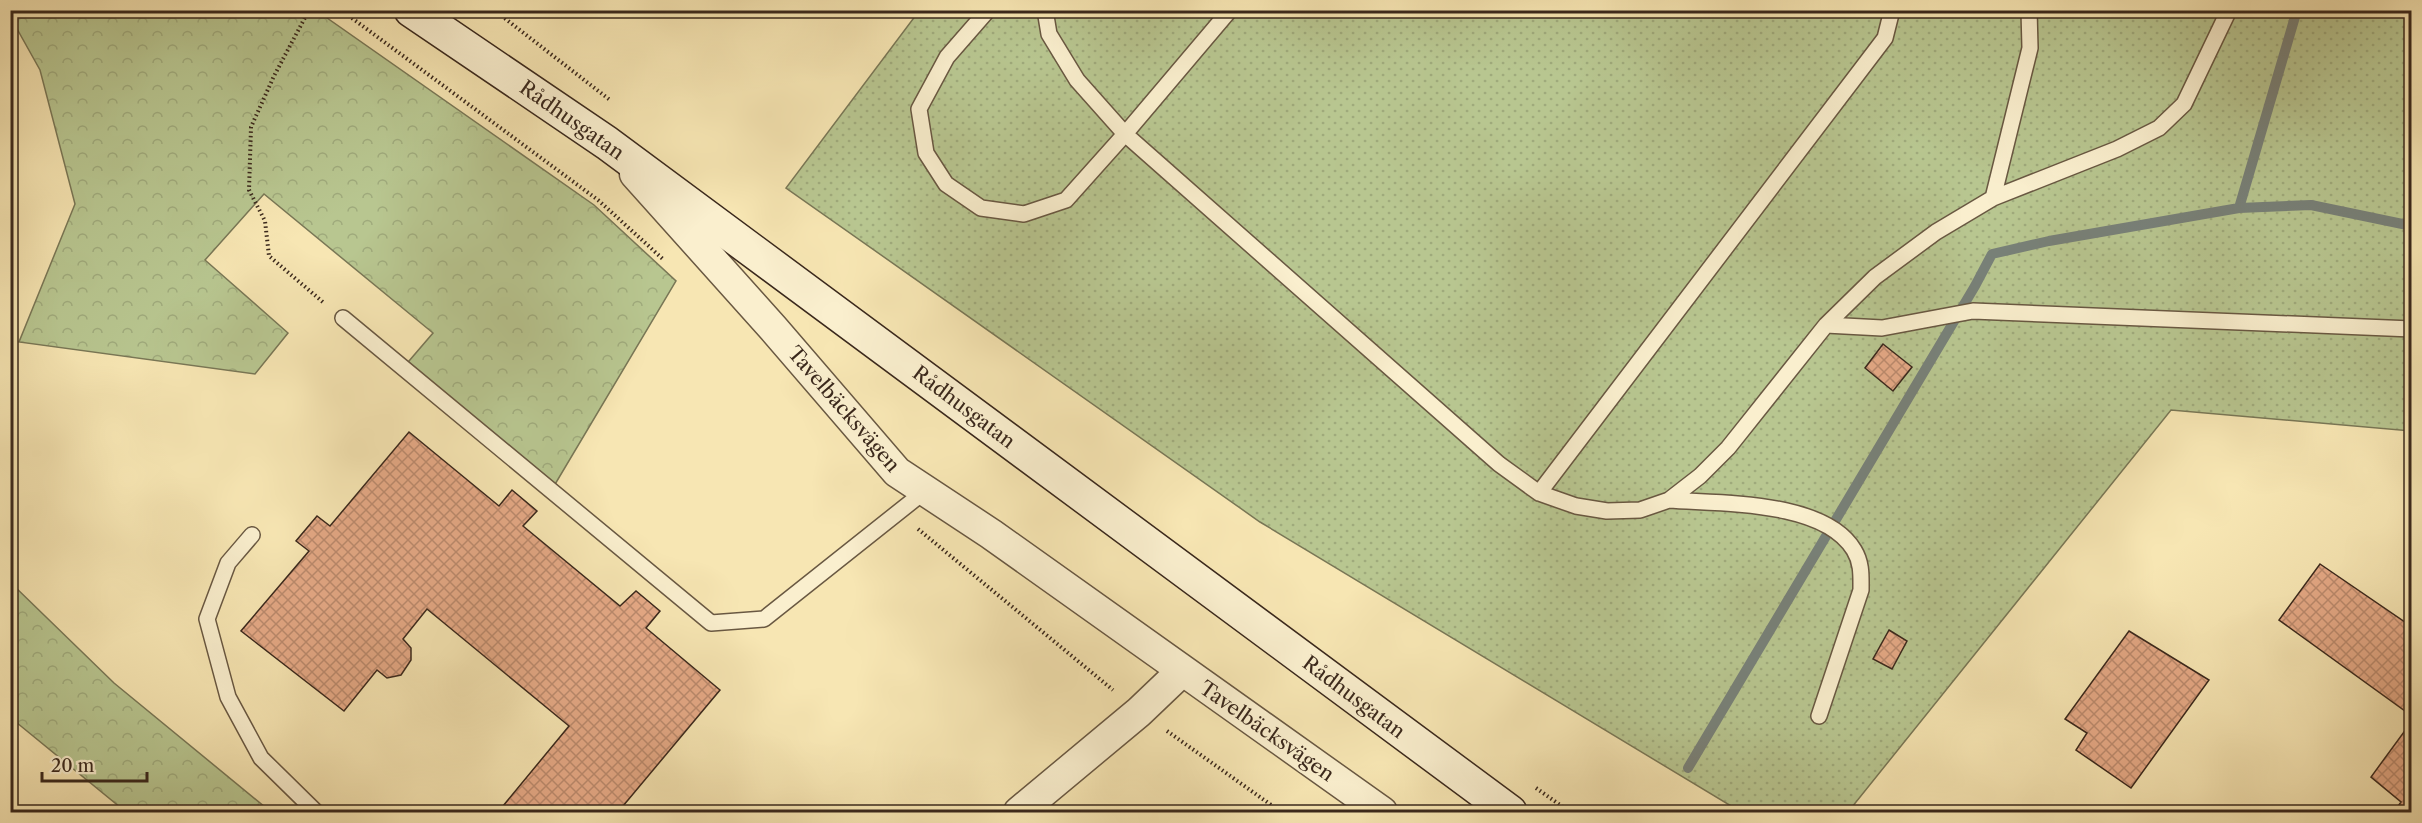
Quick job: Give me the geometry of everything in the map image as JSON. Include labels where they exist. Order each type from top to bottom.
[{"type":"main road","name":"Rådhusgatan","points":[[411,10],[607,143],[1510,813]]},
{"type":"street","name":"Tavelbäcksvägen","points":[[607,143],[773,328],[897,472],[990,534],[1382,813]]},
{"type":"street","name":"Tavelbäcksvägen","points":[[1019,813],[1139,712],[1182,671]]},
{"type":"lane","points":[[988,10],[947,57],[919,110],[926,153],[946,184],[981,208],[1024,214],[1065,200],[1125,134],[1230,10]]},
{"type":"lane","points":[[1045,10],[1049,34],[1077,80],[1125,134],[1499,464],[1539,493],[1576,506],[1607,511],[1640,510],[1669,501],[1768,507],[1803,516],[1839,533],[1854,550],[1862,569],[1861,590],[1819,716]]},
{"type":"lane","points":[[1539,493],[1885,38],[1892,10]]},
{"type":"lane","points":[[1993,198],[2030,48],[2029,10]]},
{"type":"lane","points":[[1669,501],[1700,476],[1728,448],[1826,325],[1875,277],[1936,232],[1993,198],[2117,149],[2159,128],[2184,104],[2229,10]]},
{"type":"lane","points":[[1826,325],[1882,328],[1973,311],[2412,329]]},
{"type":"lane","points":[[343,318],[711,623],[764,619],[925,491]]},
{"type":"lane","points":[[252,535],[228,563],[207,619],[228,697],[261,758],[316,813]]},
{"type":"path","points":[[309,10],[274,76],[251,127],[249,190],[265,221],[268,256],[343,318]]},
{"type":"green space","points":[[10,11],[317,11],[594,205],[676,281],[551,491],[403,368],[433,333],[264,194],[205,260],[288,333],[255,374],[19,342],[75,204],[40,70],[11,18]]},
{"type":"green space","points":[[919,11],[2411,11],[2411,431],[2171,410],[1848,812],[1741,812],[1260,522],[786,188]]},
{"type":"green space","points":[[11,583],[114,683],[271,812],[126,812],[11,718]]},
{"type":"building","points":[[1883,344],[1912,367],[1893,391],[1865,368]]},
{"type":"building","points":[[409,432],[499,506],[512,490],[537,511],[523,526],[620,606],[636,591],[660,611],[646,628],[720,690],[618,812],[498,812],[569,726],[427,609],[403,639],[411,648],[411,660],[401,675],[387,678],[377,670],[344,711],[241,631],[309,551],[296,541],[317,516],[330,526]]},
{"type":"building","points":[[2320,564],[2412,627],[2412,716],[2279,620]]},
{"type":"building","points":[[1889,630],[1907,641],[1892,669],[1873,659]]},
{"type":"building","points":[[2129,631],[2209,680],[2131,788],[2076,750],[2087,733],[2065,719]]},
{"type":"building","points":[[2412,721],[2412,812],[2394,812],[2401,802],[2371,777]]},
{"type":"waterway","points":[[2239,208],[2297,10]]},
{"type":"waterway","points":[[1688,768],[1992,254],[2049,241],[2239,208],[2311,205],[2412,226]]}]
